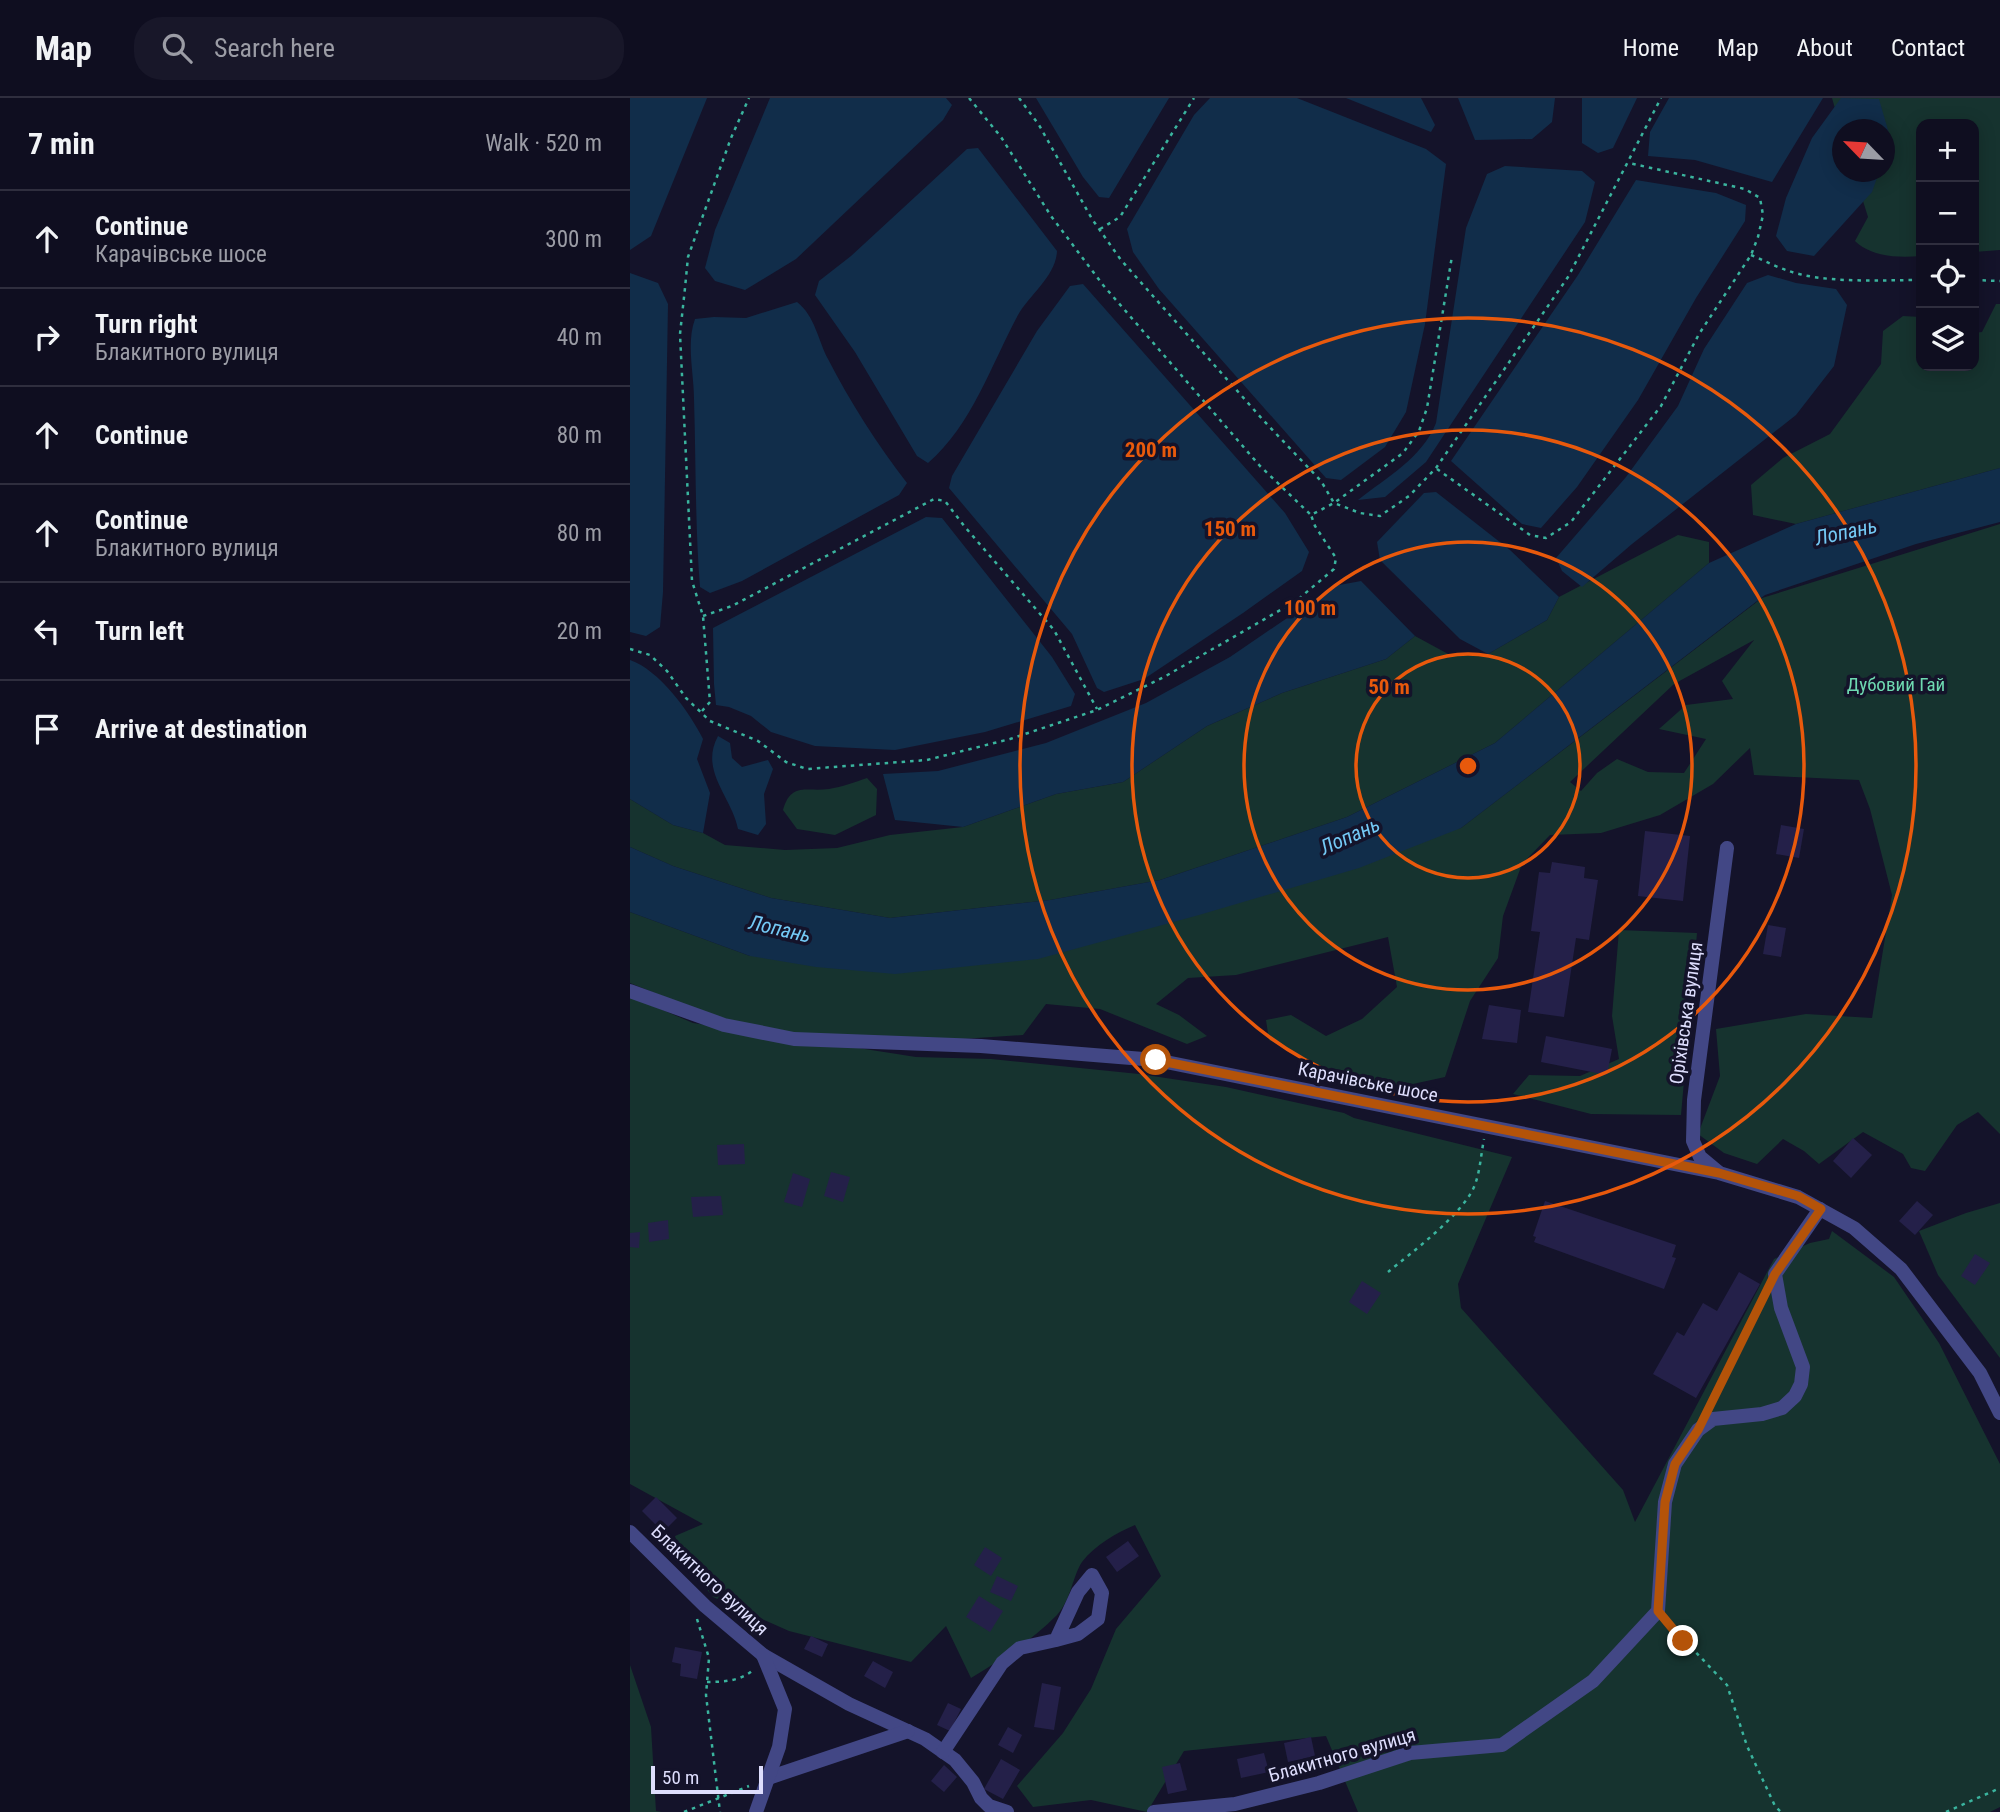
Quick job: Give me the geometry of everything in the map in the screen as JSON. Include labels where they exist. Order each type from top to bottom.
[{"type":"street","name":"Оріхівська вулиця","points":[[1719,1173],[1700,1157],[1693,1141],[1693,1100],[1727,848]]},
{"type":"street","name":"Карачівське шосе","points":[[630,991],[724,1025],[794,1039],[981,1046],[1156,1060],[1719,1173],[1798,1196],[1854,1228],[1901,1269],[1980,1373],[2000,1413]]},
{"type":"street","points":[[1658,1611],[1665,1502],[1675,1464],[1698,1430],[1713,1419],[1762,1414],[1782,1408],[1795,1395],[1801,1384],[1803,1367],[1781,1308],[1775,1274],[1821,1209]]},
{"type":"street","name":"Блакитного вулиця","points":[[630,1532],[705,1606],[763,1655],[849,1703],[925,1739],[955,1760],[989,1806],[1007,1812]]},
{"type":"street","name":"Блакитного вулиця","points":[[1154,1812],[1235,1804],[1320,1783],[1410,1753],[1502,1745],[1593,1681],[1658,1611]]},
{"type":"street","points":[[943,1752],[1002,1663],[1020,1648],[1056,1640]]},
{"type":"street","points":[[755,1812],[779,1747],[785,1709],[763,1655]]},
{"type":"street","points":[[768,1778],[908,1731]]},
{"type":"path","points":[[702,711],[710,702],[703,616],[692,581],[680,334],[688,257],[731,138],[749,98]]},
{"type":"path","points":[[630,649],[650,655],[667,671],[686,698],[710,720],[749,737],[786,762],[807,769],[927,760],[1010,739],[1097,710],[1164,677],[1296,601],[1334,569],[1336,558],[1311,515],[1260,466],[1103,285],[1051,216],[1000,136],[969,98]]},
{"type":"path","points":[[1019,98],[1040,125],[1121,260],[1321,481],[1334,503],[1360,513],[1380,516],[1409,496],[1436,468],[1568,277],[1661,98]]},
{"type":"path","points":[[1100,229],[1120,218],[1194,98]]},
{"type":"path","points":[[1436,468],[1530,535],[1546,538],[1572,522],[1661,405],[1699,334],[1751,255],[1763,215],[1760,198],[1745,189],[1629,163]]},
{"type":"path","points":[[1751,255],[1788,271],[1821,277],[1916,280]]},
{"type":"path","points":[[1311,515],[1334,503],[1403,453],[1419,431],[1427,408],[1451,256]]},
{"type":"path","points":[[1979,280],[2000,281]]},
{"type":"path","points":[[703,616],[732,606],[934,499],[945,501],[1054,630],[1097,710]]},
{"type":"path","points":[[1388,1272],[1449,1217],[1474,1188],[1487,1126]]},
{"type":"path","points":[[1709,1406],[1775,1274]]},
{"type":"path","points":[[1658,1611],[1683,1641],[1727,1685],[1748,1746],[1774,1806],[1781,1812]]},
{"type":"path","points":[[697,1619],[709,1658],[706,1695],[720,1812]]},
{"type":"path","points":[[707,1682],[725,1682],[748,1675],[763,1655]]},
{"type":"path","points":[[684,1812],[768,1778]]},
{"type":"path","points":[[1946,1812],[2000,1788]]},
{"type":"green space","points":[[1832,98],[2000,98],[2000,250],[1979,252],[1979,119],[1916,119],[1916,256],[1895,256],[1869,250],[1855,241],[1868,217],[1857,182],[1895,182],[1895,119],[1838,119]]},
{"type":"green space","points":[[1996,304],[2000,304],[2000,468],[1796,524],[1753,515],[1751,485],[1783,458],[1830,434],[1881,364],[1883,331],[1903,316],[1916,317],[1916,371],[1979,371],[1979,332],[1982,332]]},
{"type":"green space","name":"Дубовий Гай","points":[[2000,524],[2000,1134],[1978,1112],[1957,1125],[1925,1171],[1911,1168],[1903,1154],[1863,1132],[1819,1164],[1804,1151],[1783,1139],[1757,1164],[1724,1153],[1698,1134],[1720,1076],[1716,1029],[1806,1014],[1872,1018],[1892,895],[1870,809],[1859,780],[1754,775],[1750,748],[1713,784],[1660,815],[1601,833],[1550,835],[1522,864],[1503,916],[1498,958],[1470,1001],[1445,1077],[1399,1087],[1361,1086],[1269,1040],[1266,1020],[1291,1015],[1326,1036],[1362,1019],[1397,987],[1388,937],[1236,975],[1188,978],[1156,1004],[1179,1015],[1207,1036],[1187,1044],[1100,1009],[1046,1004],[1023,1035],[902,1043],[788,1037],[916,1057],[991,1059],[1139,1074],[1226,1087],[1344,1113],[1354,1118],[1512,1157],[1458,1284],[1461,1308],[1623,1490],[1635,1522],[1774,1259],[1810,1243],[1829,1239],[1832,1231],[1894,1277],[1939,1343],[2000,1464],[2000,1807],[1990,1812],[1358,1812],[1326,1736],[1184,1751],[1147,1812],[1091,1800],[1033,1807],[1017,1786],[1063,1733],[1091,1689],[1116,1629],[1161,1576],[1135,1525],[1106,1540],[1087,1556],[1079,1567],[1069,1595],[1057,1615],[1016,1649],[971,1678],[946,1626],[911,1662],[789,1631],[713,1597],[682,1559],[675,1536],[703,1524],[630,1484],[630,996],[693,1023],[773,1035],[702,1012],[630,983],[630,912],[750,956],[1461,828],[1762,598]],"holes":[[[1754,640],[1722,681],[1733,699],[1686,705],[1659,729],[1706,739],[1684,773],[1648,772],[1617,759],[1597,773],[1581,791],[1570,782],[1674,684]]]},
{"type":"green space","points":[[1678,535],[1709,542],[1709,563],[1495,743],[1347,817],[1160,880],[1050,900],[890,918],[771,898],[673,866],[630,847],[630,799],[673,825],[703,833],[725,845],[785,850],[837,848],[890,835],[963,827],[1056,794],[1123,782],[1207,726],[1282,693],[1386,659],[1415,636],[1450,655],[1488,654],[1547,620],[1559,597]]},
{"type":"green space","points":[[867,778],[877,789],[876,815],[835,835],[797,829],[783,810],[790,795],[800,790],[834,788]]},
{"type":"green space","points":[[1619,930],[1697,933],[1681,1115],[1591,1114],[1513,1094],[1529,1075],[1580,1076],[1619,1059],[1612,1016]]},
{"type":"green space","points":[[2000,1203],[2000,1358],[1938,1275],[1919,1231]]},
{"type":"green space","points":[[630,1665],[651,1727],[656,1811],[662,1812],[630,1812]]},
{"type":"water","points":[[630,98],[707,98],[651,236],[630,250]]},
{"type":"water","points":[[770,98],[946,98],[952,105],[943,120],[796,259],[745,290],[715,281],[705,268],[715,230]]},
{"type":"water","points":[[1036,98],[1169,98],[1109,198],[1099,197],[1083,177]]},
{"type":"water","points":[[1210,98],[1297,98],[1426,149],[1446,164],[1425,324],[1406,412],[1385,447],[1341,480],[1326,478],[1159,289],[1133,252],[1127,229],[1194,115]]},
{"type":"water","points":[[1346,98],[1421,98],[1435,125],[1431,132]]},
{"type":"water","points":[[1458,98],[1555,98],[1552,122],[1532,139],[1475,140]]},
{"type":"water","points":[[1582,98],[1637,98],[1613,148],[1598,153],[1582,143]]},
{"type":"water","points":[[1669,98],[1823,98],[1772,182],[1695,160],[1648,156],[1650,132]]},
{"type":"water","points":[[1841,98],[1879,99],[1885,119],[1832,119],[1832,182],[1876,182],[1872,192],[1814,256],[1787,251],[1776,236],[1786,198],[1812,138]]},
{"type":"water","points":[[978,148],[1057,251],[1056,260],[1047,277],[1018,315],[969,413],[957,431],[928,463],[917,456],[855,352],[815,295],[819,281],[851,256],[967,149]]},
{"type":"water","points":[[1505,166],[1582,171],[1595,182],[1585,222],[1426,462],[1385,497],[1358,500],[1413,457],[1436,423],[1466,228],[1487,174]]},
{"type":"water","points":[[1636,180],[1716,193],[1746,205],[1745,221],[1696,298],[1638,400],[1577,487],[1541,528],[1522,524],[1451,461],[1578,275]]},
{"type":"water","points":[[630,273],[658,283],[668,304],[663,592],[660,627],[646,636],[630,632]]},
{"type":"water","points":[[1768,275],[1796,283],[1836,289],[1847,305],[1834,366],[1796,415],[1632,544],[1582,587],[1562,571],[1556,558],[1626,477],[1678,406],[1704,349],[1747,283]]},
{"type":"water","points":[[1083,284],[1285,513],[1309,552],[1302,571],[1243,613],[1144,679],[1104,692],[1097,688],[1072,634],[949,488],[952,476],[1037,331],[1070,286]]},
{"type":"water","points":[[797,302],[812,321],[828,359],[855,407],[907,483],[899,495],[742,581],[710,593],[700,587],[698,563],[692,329],[695,319],[746,318]]},
{"type":"water","name":"Лопань","points":[[2000,468],[2000,522],[1916,544],[1765,595],[1461,828],[1359,868],[1038,959],[895,974],[816,967],[750,956],[630,912],[630,847],[673,866],[771,898],[890,918],[1050,900],[1160,880],[1347,817],[1495,743],[1709,563],[1796,524]]},
{"type":"water","points":[[1436,492],[1510,550],[1559,597],[1547,620],[1488,654],[1460,639],[1380,560],[1377,542],[1424,493]]},
{"type":"water","points":[[926,517],[942,518],[1052,657],[1075,694],[1071,706],[985,732],[895,750],[815,746],[771,732],[751,716],[716,705],[713,628]]},
{"type":"water","points":[[1361,581],[1415,636],[1386,659],[1282,693],[1207,726],[1123,782],[1056,794],[963,827],[895,820],[883,774],[938,771],[1046,743],[1146,703],[1230,657],[1334,586]]},
{"type":"water","points":[[630,660],[641,665],[662,682],[690,716],[703,739],[697,759],[710,793],[703,833],[673,825],[630,799]]},
{"type":"water","points":[[718,736],[730,743],[732,758],[742,767],[768,760],[773,769],[764,794],[766,824],[758,835],[738,829],[714,772],[713,749]]},
{"type":"building","points":[[1781,825],[1804,829],[1799,858],[1776,854]]},
{"type":"building","points":[[1645,831],[1690,836],[1683,901],[1638,896]]},
{"type":"building","points":[[1552,862],[1585,867],[1584,878],[1598,880],[1589,940],[1576,938],[1564,1017],[1528,1012],[1540,932],[1531,931],[1539,872],[1550,873]]},
{"type":"building","points":[[1768,925],[1786,928],[1781,957],[1763,954]]},
{"type":"building","points":[[1489,1005],[1521,1010],[1517,1043],[1482,1039]]},
{"type":"building","points":[[1546,1036],[1612,1049],[1607,1075],[1541,1062]]},
{"type":"building","points":[[1853,1138],[1872,1155],[1851,1178],[1833,1161]]},
{"type":"building","points":[[744,1144],[745,1164],[718,1165],[717,1145]]},
{"type":"building","points":[[831,1172],[850,1177],[843,1202],[824,1196]]},
{"type":"building","points":[[793,1173],[810,1179],[802,1207],[784,1202]]},
{"type":"building","points":[[721,1196],[723,1215],[693,1217],[691,1197]]},
{"type":"building","points":[[1545,1201],[1676,1245],[1672,1257],[1676,1258],[1664,1289],[1534,1242],[1536,1237],[1533,1236]]},
{"type":"building","points":[[1917,1201],[1933,1215],[1915,1235],[1899,1221]]},
{"type":"building","points":[[668,1220],[669,1239],[649,1242],[648,1223]]},
{"type":"building","points":[[640,1232],[639,1248],[630,1247],[630,1233]]},
{"type":"building","points":[[1975,1254],[1990,1263],[1975,1285],[1961,1276]]},
{"type":"building","points":[[1739,1272],[1760,1284],[1696,1398],[1653,1374],[1677,1332],[1684,1336],[1703,1303],[1717,1311]]},
{"type":"building","points":[[1362,1281],[1381,1293],[1367,1314],[1349,1302]]},
{"type":"building","points":[[656,1497],[677,1518],[663,1532],[642,1511]]},
{"type":"building","points":[[1128,1541],[1139,1556],[1117,1572],[1106,1557]]},
{"type":"building","points":[[985,1547],[1002,1558],[991,1576],[974,1565]]},
{"type":"building","points":[[997,1576],[1018,1586],[1011,1601],[990,1592]]},
{"type":"building","points":[[979,1596],[1003,1611],[990,1632],[966,1617]]},
{"type":"building","points":[[811,1636],[828,1644],[822,1657],[804,1649]]},
{"type":"building","points":[[675,1647],[702,1652],[697,1679],[680,1676],[681,1664],[672,1662]]},
{"type":"building","points":[[873,1661],[893,1672],[885,1688],[864,1676]]},
{"type":"building","points":[[1042,1683],[1061,1687],[1054,1730],[1034,1727]]},
{"type":"building","points":[[948,1703],[961,1709],[950,1731],[937,1725]]},
{"type":"building","points":[[1008,1727],[1022,1735],[1013,1753],[998,1745]]},
{"type":"building","points":[[1311,1737],[1315,1756],[1288,1762],[1284,1743]]},
{"type":"building","points":[[1264,1753],[1269,1772],[1241,1778],[1237,1759]]},
{"type":"building","points":[[1001,1759],[1020,1770],[1003,1799],[984,1789]]},
{"type":"building","points":[[1180,1763],[1187,1790],[1168,1794],[1162,1767]]},
{"type":"building","points":[[944,1765],[957,1777],[944,1792],[931,1781]]},
{"type":"route","points":[[1156,1060],[1719,1173],[1798,1196],[1821,1209],[1775,1274],[1698,1430],[1675,1464],[1665,1502],[1665,1540],[1658,1611],[1683,1641]]}]
